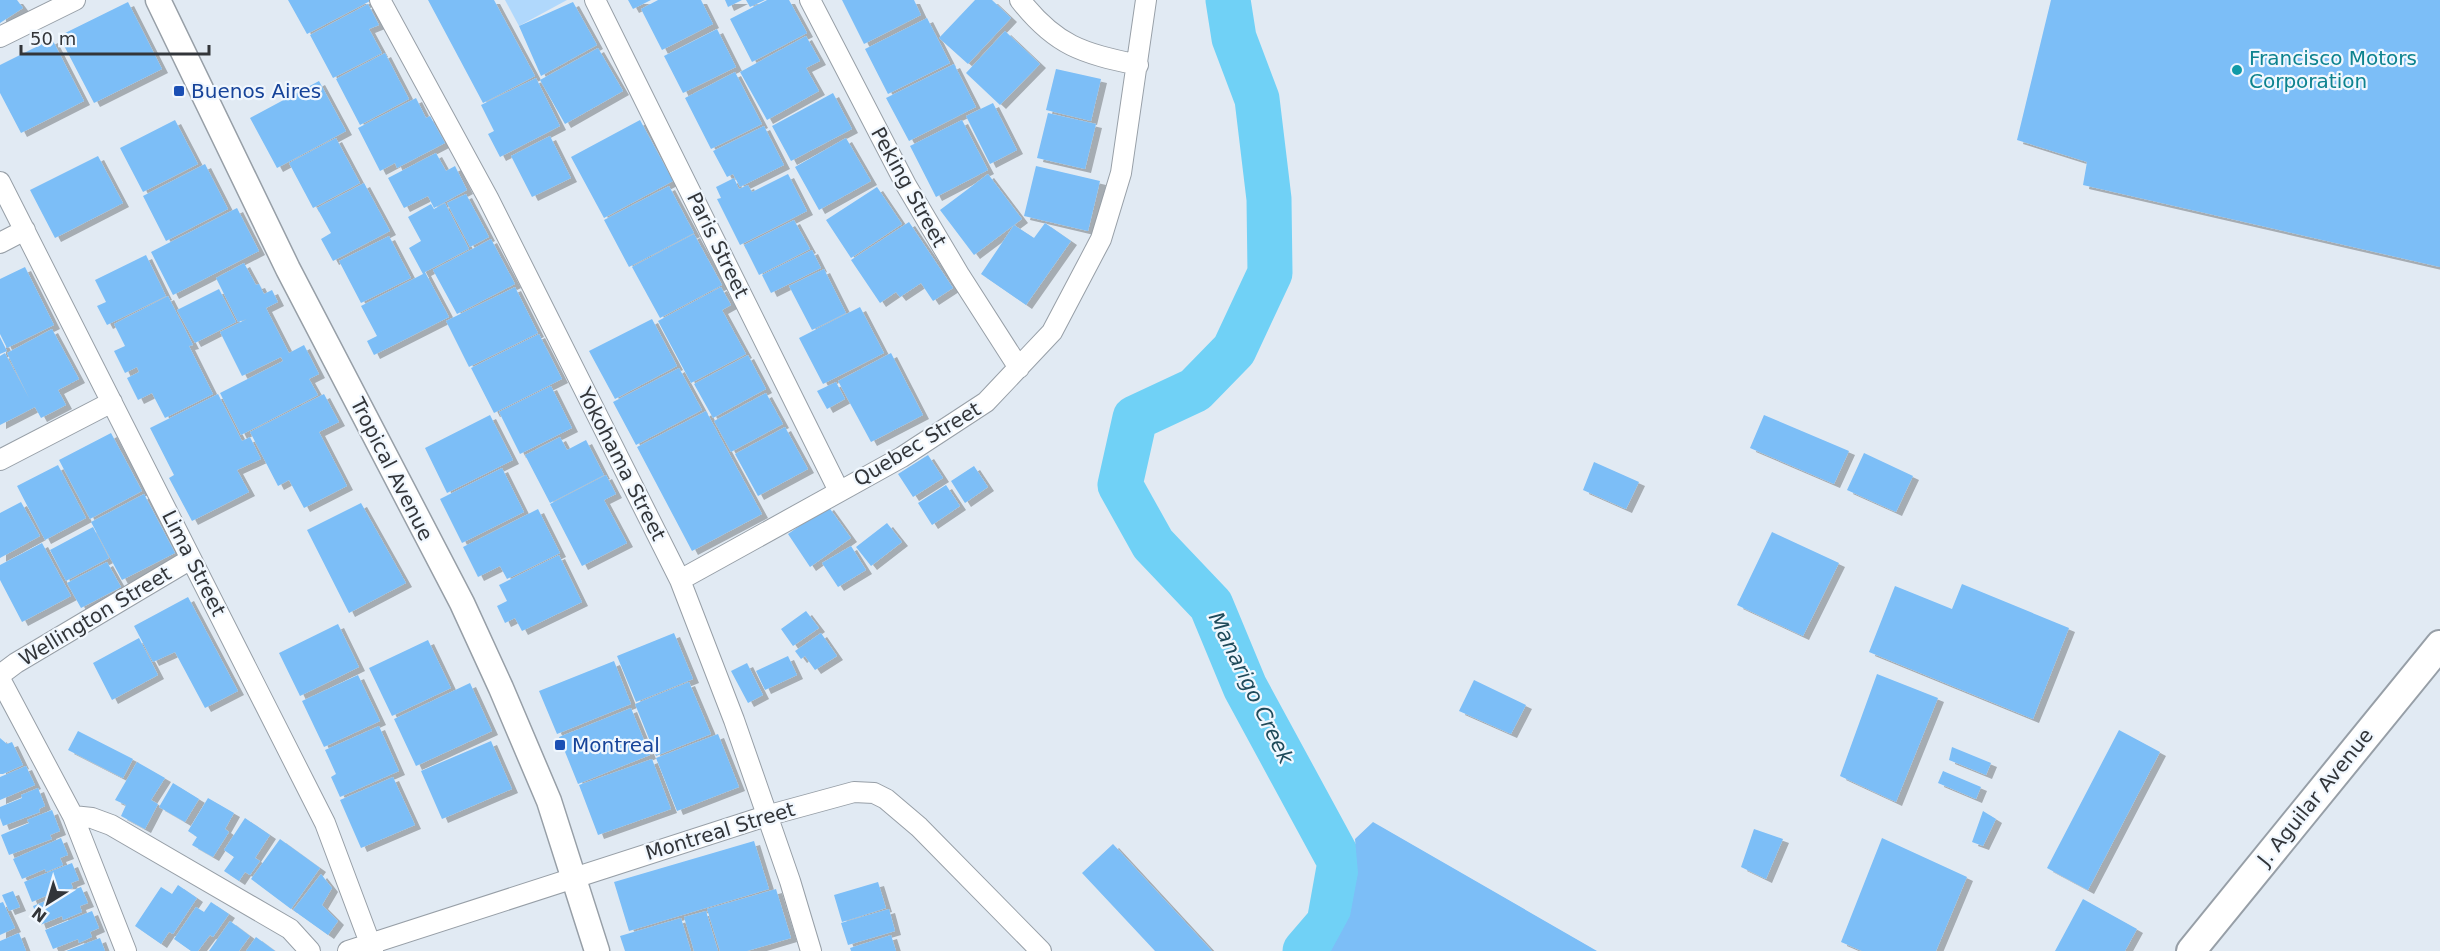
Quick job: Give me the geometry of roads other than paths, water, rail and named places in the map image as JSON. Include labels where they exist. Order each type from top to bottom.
[{"type":"main road","name":"J. Aguilar Avenue","points":[[2191,951],[2440,645]]},
{"type":"street","points":[[0,37],[75,0]]},
{"type":"street","name":"Tropical Avenue","points":[[158,0],[288,269],[462,603],[544,791],[597,951]]},
{"type":"street","name":"Yokohama Street","points":[[380,0],[488,198],[680,580],[713,662],[790,881],[811,951]]},
{"type":"street","name":"Paris Street","points":[[595,0],[839,491]]},
{"type":"street","name":"Peking Street","points":[[810,0],[906,185],[960,276],[1019,368]]},
{"type":"street","points":[[1020,0],[1038,23],[1062,42],[1091,55],[1138,65]]},
{"type":"street","name":"Quebec Street","points":[[680,580],[903,457],[986,402],[1052,332],[1101,239],[1121,173],[1146,0]]},
{"type":"street","name":"Lima Street","points":[[0,182],[325,823],[372,948]]},
{"type":"street","points":[[0,243],[25,230]]},
{"type":"street","points":[[0,460],[112,402]]},
{"type":"street","name":"Wellington Street","points":[[0,677],[16,663],[191,559]]},
{"type":"street","points":[[0,677],[73,816],[126,951]]},
{"type":"street","name":"Montreal Street","points":[[348,951],[372,948],[573,877],[766,816],[854,792],[874,793],[886,799],[919,827],[1041,951]]},
{"type":"street","points":[[73,816],[92,818],[111,825],[290,929],[310,951]]},
{"type":"waterway","name":"Manarigo Creek","points":[[1228,0],[1234,38],[1257,99],[1269,199],[1270,273],[1234,350],[1195,390],[1135,418],[1120,485],[1153,544],[1211,605],[1245,687],[1340,862],[1329,923],[1305,951]]},
{"type":"place","name":"Francisco Motors Corporation","points":[[2237,70]]},
{"type":"place","name":"Buenos Aires","points":[[179,91]]},
{"type":"place","name":"Montreal","points":[[560,745]]}]
